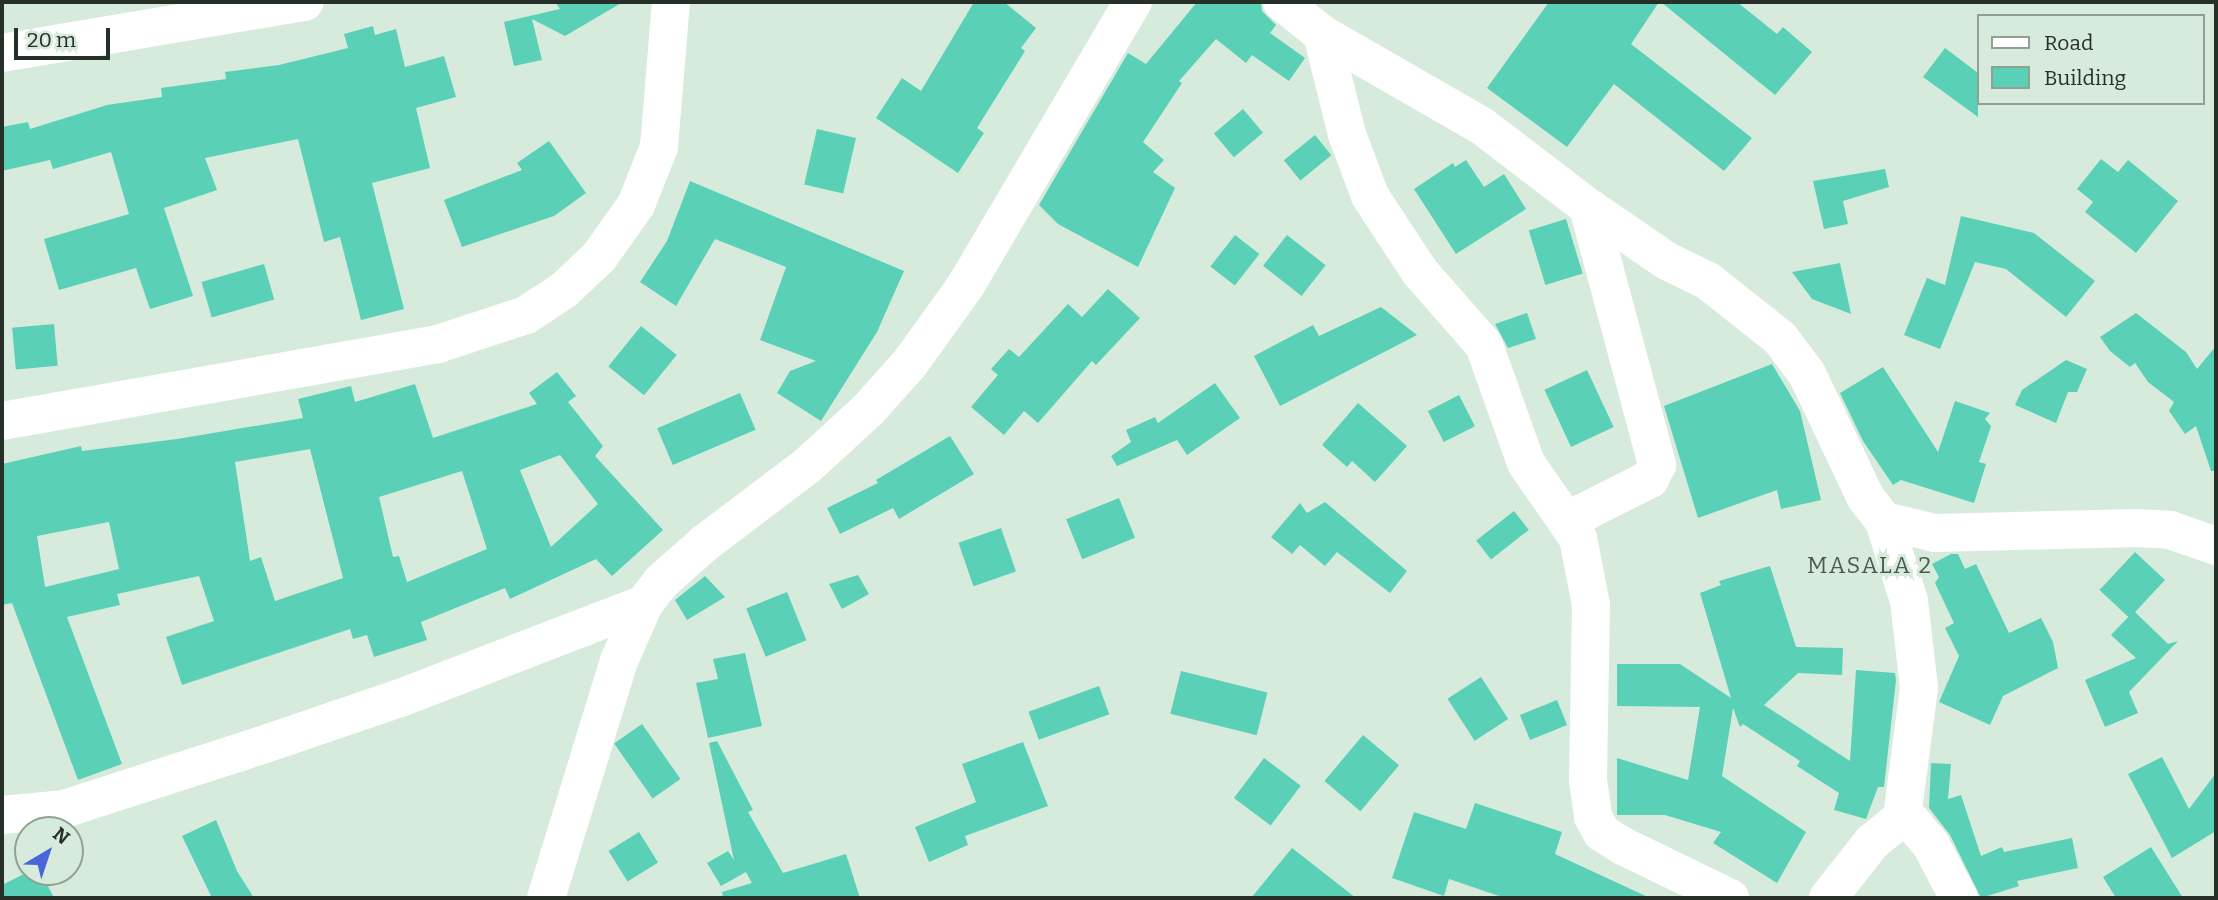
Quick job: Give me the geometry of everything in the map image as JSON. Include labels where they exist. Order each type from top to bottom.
[{"type":"street","points":[[2,53],[305,2]]},
{"type":"street","points":[[2,421],[438,344],[535,309],[564,290],[599,257],[636,205],[659,147],[671,2]]},
{"type":"street","points":[[546,898],[619,661],[644,604],[662,581],[705,543],[808,465],[910,363],[966,285],[1133,2]]},
{"type":"street","points":[[1282,2],[1322,34],[1482,126],[1588,207],[1667,261],[1708,281],[1780,338],[1807,374],[1866,498],[1884,521],[1909,601],[1919,688],[1902,818],[1872,842],[1828,898]]},
{"type":"street","points":[[1322,34],[1347,134],[1370,196],[1420,272],[1484,345],[1526,463],[1578,538],[1591,606],[1588,780],[1593,817],[1602,833],[1623,846],[1730,898]]},
{"type":"street","points":[[1568,520],[1650,479],[1657,466],[1588,207]]},
{"type":"street","points":[[1884,521],[1935,533],[2159,529],[2216,546]]},
{"type":"street","points":[[2,815],[64,809],[246,750],[403,697],[644,604]]},
{"type":"street","points":[[1902,818],[1911,821],[1931,845],[1959,898]]},
{"type":"building","points":[[555,2],[623,2],[565,36],[532,19],[542,60],[514,66],[504,22],[560,9]]},
{"type":"building","points":[[974,2],[1004,2],[1036,28],[1021,48],[1025,51],[977,128],[984,133],[958,173],[876,118],[902,78],[921,91]]},
{"type":"building","points":[[1197,2],[1261,2],[1262,11],[1276,25],[1270,33],[1305,58],[1289,81],[1252,55],[1246,63],[1216,39],[1179,81],[1182,83],[1143,142],[1164,160],[1153,172],[1175,188],[1138,267],[1058,224],[1039,205],[1128,53],[1146,64]]},
{"type":"building","points":[[1549,2],[1659,2],[1631,44],[1752,138],[1724,171],[1614,84],[1567,147],[1487,88]]},
{"type":"building","points":[[1661,2],[1737,2],[1777,34],[1783,27],[1812,52],[1775,95]]},
{"type":"building","points":[[373,26],[375,35],[396,29],[405,67],[444,56],[456,97],[416,108],[430,168],[372,183],[404,309],[361,320],[340,237],[324,242],[298,139],[205,158],[217,190],[164,208],[193,296],[150,309],[136,268],[59,290],[44,239],[129,214],[111,152],[53,169],[50,160],[2,171],[2,127],[28,122],[30,129],[107,105],[162,97],[161,88],[226,79],[225,72],[279,65],[348,48],[344,34]]},
{"type":"building","points":[[1945,48],[1976,71],[1978,117],[1923,77]]},
{"type":"building","points":[[1243,109],[1263,133],[1234,157],[1214,133]]},
{"type":"building","points":[[817,129],[856,138],[843,194],[804,185]]},
{"type":"building","points":[[1315,135],[1331,155],[1300,180],[1284,160]]},
{"type":"building","points":[[549,141],[586,193],[554,216],[462,247],[444,200],[522,170],[517,163]]},
{"type":"building","points":[[2101,159],[2118,172],[2128,160],[2178,201],[2136,253],[2085,212],[2093,202],[2077,189]]},
{"type":"building","points":[[1466,160],[1484,187],[1504,174],[1526,209],[1456,254],[1414,189],[1453,163],[1455,167]]},
{"type":"building","points":[[1885,169],[1889,187],[1843,201],[1848,224],[1824,229],[1813,181]]},
{"type":"building","points":[[690,181],[904,271],[877,332],[821,421],[777,393],[790,371],[816,361],[760,340],[786,267],[715,239],[676,306],[640,282],[667,241]]},
{"type":"building","points":[[1961,216],[2034,233],[2095,281],[2066,317],[2006,269],[1975,262],[1940,349],[1904,335],[1927,278],[1945,285]]},
{"type":"building","points":[[1566,219],[1583,274],[1545,285],[1529,230]]},
{"type":"building","points":[[1235,235],[1259,254],[1235,286],[1210,267]]},
{"type":"building","points":[[1287,235],[1326,265],[1302,296],[1263,266]]},
{"type":"building","points":[[1840,263],[1851,314],[1812,299],[1792,272]]},
{"type":"building","points":[[264,264],[274,300],[212,317],[202,282]]},
{"type":"building","points":[[1108,289],[1140,318],[1096,365],[1092,361],[1038,423],[1024,411],[1004,435],[971,407],[998,375],[991,369],[1009,349],[1019,357],[1068,304],[1082,317]]},
{"type":"building","points":[[1381,307],[1417,335],[1280,406],[1254,356],[1313,325],[1319,336]]},
{"type":"building","points":[[1527,313],[1536,339],[1508,348],[1495,324]]},
{"type":"building","points":[[2136,313],[2186,352],[2197,369],[2216,346],[2216,471],[2211,471],[2196,426],[2185,434],[2169,411],[2174,402],[2148,382],[2135,363],[2130,367],[2110,351],[2100,337]]},
{"type":"building","points":[[54,324],[58,366],[16,370],[12,328]]},
{"type":"building","points":[[641,326],[677,355],[644,395],[608,366]]},
{"type":"building","points":[[2066,360],[2087,369],[2077,392],[2068,392],[2056,423],[2015,405],[2022,390]]},
{"type":"building","points":[[1772,364],[1800,411],[1821,500],[1781,509],[1777,490],[1698,518],[1664,406]]},
{"type":"building","points":[[1883,367],[1938,452],[1955,401],[1990,413],[1985,419],[1991,426],[1979,462],[1986,464],[1974,503],[1901,480],[1893,485],[1863,441],[1840,393]]},
{"type":"building","points":[[1587,370],[1614,427],[1571,447],[1544,390]]},
{"type":"building","points":[[557,372],[576,396],[568,402],[603,446],[595,456],[663,530],[612,576],[596,559],[510,599],[505,588],[421,622],[427,640],[374,657],[367,635],[353,639],[350,629],[182,685],[166,637],[214,621],[199,576],[117,594],[120,605],[67,617],[122,764],[78,780],[12,603],[2,605],[2,464],[81,446],[82,451],[177,439],[303,418],[298,399],[351,386],[355,402],[415,384],[433,438],[537,404],[529,393]],"holes":[[[310,449],[343,578],[275,601],[261,557],[250,561],[235,462]],[[560,455],[598,504],[551,547],[520,470]],[[462,471],[487,549],[407,582],[399,556],[393,557],[379,497]],[[109,522],[119,569],[45,587],[37,536]]]},
{"type":"building","points":[[1215,383],[1240,418],[1187,455],[1177,440],[1117,466],[1111,456],[1131,442],[1126,430],[1155,417],[1158,423]]},
{"type":"building","points":[[740,393],[756,430],[673,465],[657,428]]},
{"type":"building","points":[[1459,395],[1475,426],[1444,442],[1428,411]]},
{"type":"building","points":[[1358,403],[1407,446],[1375,482],[1352,461],[1347,467],[1322,445]]},
{"type":"building","points":[[950,436],[974,474],[899,519],[893,508],[840,534],[827,508],[878,483],[876,480]]},
{"type":"building","points":[[1119,498],[1135,538],[1082,559],[1066,519]]},
{"type":"building","points":[[1325,502],[1407,571],[1390,593],[1337,552],[1325,566],[1300,545],[1292,554],[1271,537],[1300,503],[1307,513]]},
{"type":"building","points":[[1514,511],[1529,530],[1491,559],[1476,541]]},
{"type":"building","points":[[1001,528],[1016,571],[973,586],[958,543]]},
{"type":"building","points":[[2135,552],[2165,580],[2130,618],[2100,590]]},
{"type":"building","points":[[1951,554],[1958,554],[1965,569],[1976,564],[2009,633],[2041,618],[2053,642],[2058,668],[2003,696],[1990,725],[1939,702],[1959,656],[1945,628],[1954,623],[1935,583],[1939,577],[1932,564]]},
{"type":"building","points":[[1770,566],[1796,647],[1843,648],[1842,675],[1798,673],[1764,705],[1850,761],[1856,670],[1895,673],[1896,680],[1884,787],[1878,787],[1866,819],[1834,810],[1839,793],[1797,766],[1800,761],[1743,724],[1740,727],[1733,708],[1722,776],[1806,832],[1777,883],[1713,843],[1721,832],[1665,815],[1617,815],[1617,758],[1688,780],[1700,707],[1617,706],[1617,664],[1680,664],[1731,698],[1700,593],[1721,585],[1719,581]]},
{"type":"building","points":[[858,575],[869,594],[842,609],[829,584]]},
{"type":"building","points":[[705,576],[725,597],[687,620],[675,600]]},
{"type":"building","points":[[787,592],[806,640],[766,657],[746,608]]},
{"type":"building","points":[[2134,611],[2168,644],[2178,641],[2129,692],[2138,713],[2105,727],[2085,680],[2136,658],[2111,635]]},
{"type":"building","points":[[745,653],[762,726],[708,738],[696,683],[718,679],[713,659]]},
{"type":"building","points":[[1181,671],[1267,693],[1257,735],[1170,714]]},
{"type":"building","points":[[1481,677],[1508,719],[1475,741],[1447,699]]},
{"type":"building","points":[[1099,686],[1109,714],[1039,740],[1029,712]]},
{"type":"building","points":[[1557,700],[1567,725],[1530,740],[1520,715]]},
{"type":"building","points":[[642,724],[680,779],[653,798],[614,744]]},
{"type":"building","points":[[1363,735],[1399,765],[1360,811],[1324,781]]},
{"type":"building","points":[[717,741],[753,810],[748,812],[783,873],[846,854],[860,898],[723,898],[722,892],[752,883],[746,872],[721,886],[707,863],[728,851],[734,860],[709,743]]},
{"type":"building","points":[[1023,742],[1048,806],[965,836],[968,845],[929,862],[915,827],[976,802],[962,764]]},
{"type":"building","points":[[2162,757],[2189,809],[2216,773],[2216,831],[2172,858],[2128,774]]},
{"type":"building","points":[[1264,758],[1301,786],[1271,826],[1234,798]]},
{"type":"building","points":[[1931,763],[1951,764],[1948,799],[1961,795],[1981,856],[2002,847],[2004,852],[2072,838],[2078,868],[2017,881],[2019,886],[1981,898],[1950,835],[1929,808]]},
{"type":"building","points":[[1475,803],[1562,832],[1555,854],[1650,898],[1505,898],[1449,879],[1444,896],[1392,878],[1414,812],[1466,829]]},
{"type":"building","points":[[216,820],[237,871],[254,898],[212,898],[182,836]]},
{"type":"building","points":[[639,832],[658,863],[628,882],[608,851]]},
{"type":"building","points":[[2151,847],[2183,898],[2116,898],[2103,877]]},
{"type":"building","points":[[1292,848],[1356,898],[1251,898]]},
{"type":"building","points":[[14,879],[14,886],[48,886],[54,898],[2,898],[2,885]]},
{"type":"district","name":"MASALA 2","points":[[1870,565]]}]
